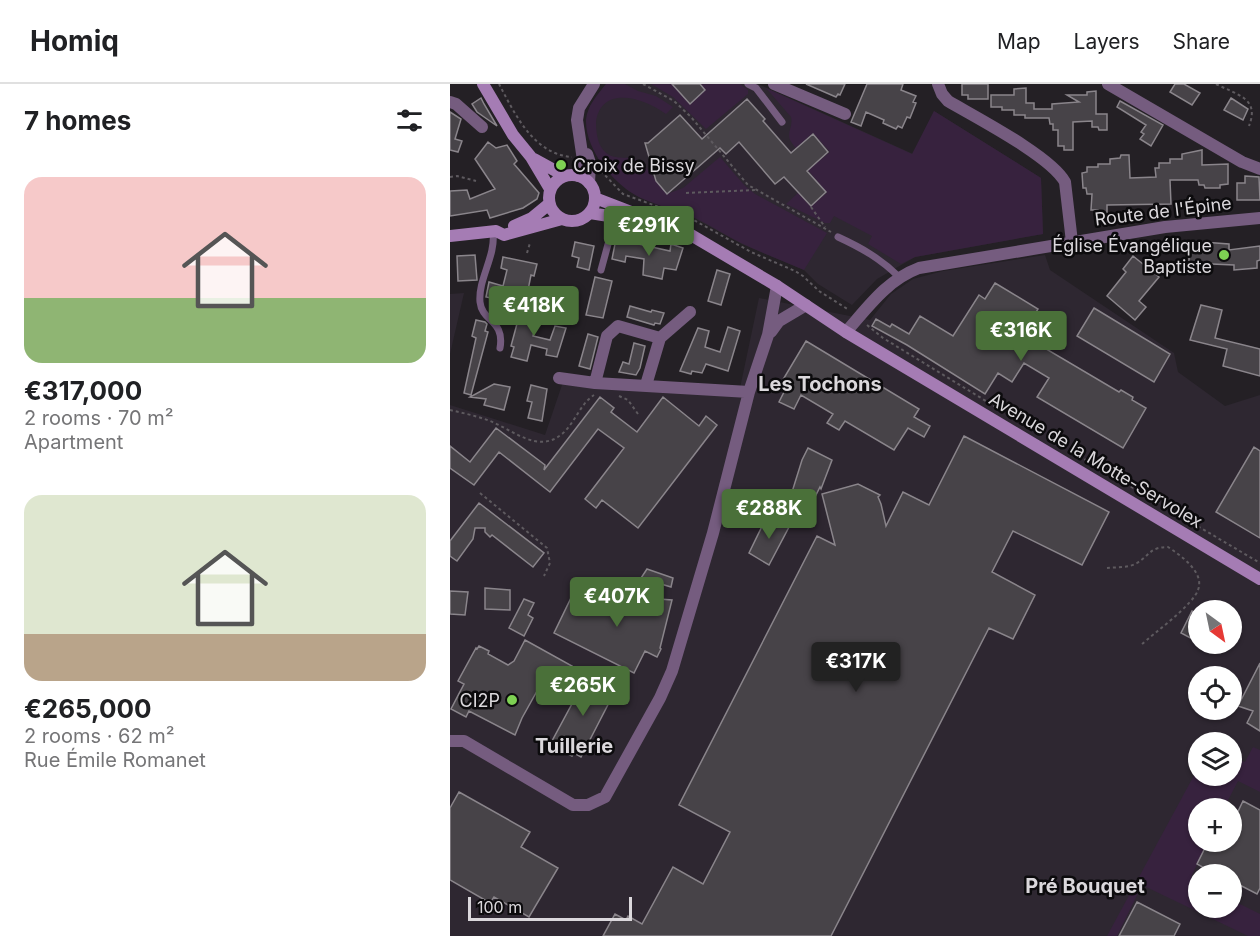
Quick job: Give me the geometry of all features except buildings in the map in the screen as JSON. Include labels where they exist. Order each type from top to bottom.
[{"type":"main road","points":[[483,84],[513,135],[531,158],[550,189]]},
{"type":"main road","points":[[495,231],[504,235],[562,219],[577,221],[590,213],[595,198],[589,183],[578,176],[565,176],[531,158]]},
{"type":"main road","points":[[562,219],[554,213],[549,204],[550,189],[556,181],[565,176]]},
{"type":"main road","name":"Avenue de la Motte-Servolex","points":[[595,198],[616,212],[691,235],[777,286],[846,332],[1260,579]]},
{"type":"main road","points":[[450,236],[495,231],[502,227],[517,225],[532,218],[549,204]]},
{"type":"main road","name":"Avenue de la Motte-Servolex","points":[[590,213],[616,212]]},
{"type":"street","points":[[589,183],[590,163],[577,120],[579,108],[594,84]]},
{"type":"street","points":[[774,84],[844,114]]},
{"type":"street","points":[[938,84],[942,94],[948,100],[1022,145],[1061,175],[1065,182],[1072,242]]},
{"type":"street","points":[[1108,84],[1242,162],[1260,169]]},
{"type":"street","points":[[450,102],[456,104],[482,127]]},
{"type":"street","points":[[578,176],[583,160],[581,138]]},
{"type":"street","name":"Route de l'Épine","points":[[846,332],[885,287],[899,277],[919,268],[1165,227],[1260,218]]},
{"type":"street","points":[[450,741],[464,741],[573,805],[588,805],[604,797],[660,698],[672,671],[707,553],[749,392],[768,335],[777,286]]},
{"type":"street","points":[[768,335],[779,321],[806,305]]},
{"type":"street","points":[[646,385],[660,338],[690,312]]},
{"type":"street","points":[[595,388],[607,336],[612,330],[618,326],[660,338]]},
{"type":"street","points":[[560,378],[595,388],[646,385],[749,392]]},
{"type":"lane","points":[[748,84],[756,88],[782,122]]},
{"type":"lane","points":[[601,270],[616,212]]},
{"type":"lane","points":[[495,231],[495,244],[480,301],[486,314],[499,330],[500,348]]},
{"type":"lane","points":[[838,237],[885,263],[899,277]]},
{"type":"path","points":[[499,84],[532,138],[558,155],[569,157]]},
{"type":"path","points":[[643,84],[674,101],[737,173],[757,190],[838,237]]},
{"type":"path","points":[[1216,84],[1249,101],[1255,109],[1249,126]]},
{"type":"path","points":[[450,177],[457,176],[476,181]]},
{"type":"path","points":[[607,179],[622,194],[632,199],[692,219],[751,252],[803,276],[819,291],[860,318],[883,338],[1005,413]]},
{"type":"path","points":[[686,193],[757,190]]},
{"type":"path","points":[[811,207],[827,229]]},
{"type":"path","points":[[527,253],[530,243]]},
{"type":"path","points":[[450,410],[489,421],[533,442],[546,441],[561,435],[575,419],[595,388]]},
{"type":"path","points":[[611,394],[628,400],[638,414]]},
{"type":"path","points":[[1071,452],[1260,562]]},
{"type":"path","points":[[480,493],[547,548],[550,564],[544,576]]},
{"type":"path","points":[[1107,568],[1136,564],[1151,551],[1168,547],[1189,564],[1196,574],[1199,582],[1198,591],[1187,605],[1141,645]]},
{"type":"shaded area","points":[[606,84],[758,84],[913,154],[934,111],[1041,178],[1043,234],[915,257],[877,279],[852,305],[818,284],[804,270],[742,244],[692,217],[641,198],[629,191],[599,161],[586,120],[590,106]]},
{"type":"shaded area","points":[[606,84],[625,84],[638,91],[656,96],[673,107],[666,114],[636,99],[615,99],[606,102],[600,110],[596,131],[600,145],[608,155],[637,160],[667,194],[683,188],[720,157],[755,194],[827,233],[804,270],[741,243],[693,217],[641,198],[621,185],[596,155],[587,131],[588,110]]},
{"type":"shaded area","points":[[651,84],[740,84],[748,90],[748,94],[706,129],[673,97]]},
{"type":"shaded area","points":[[766,88],[912,154],[934,111],[1041,178],[1043,234],[915,257],[901,264],[868,244],[872,236],[834,216],[830,223],[825,223],[786,204],[798,193],[810,206],[827,193],[803,164],[812,167],[830,152],[813,133],[796,148],[789,135],[791,117]]},
{"type":"shaded area","points":[[1045,255],[1050,270],[1174,353],[1178,372],[1225,406],[1260,395],[1260,936],[450,936],[450,405],[545,435],[564,379],[740,388],[759,298],[870,320],[891,294],[913,279],[943,271]]},
{"type":"shaded area","points":[[464,293],[450,354],[450,294]]},
{"type":"shaded area","points":[[1253,747],[1260,750],[1260,792],[1242,783],[1242,761],[1245,762]]},
{"type":"shaded area","points":[[1188,786],[1235,786],[1229,798],[1188,798],[1188,852],[1203,852],[1197,864],[1188,864],[1188,907],[1142,885],[1117,936],[1107,936]]},
{"type":"shaded area","points":[[1242,905],[1260,914],[1260,936],[1248,936],[1211,918],[1242,918]]},
{"type":"place","name":"Croix de Bissy","points":[[561,165]]},
{"type":"place","name":"Église Évangélique Baptiste","points":[[1224,255]]},
{"type":"place","name":"CI2P","points":[[512,700]]},
{"type":"district","name":"Les Tochons","points":[[820,384]]},
{"type":"district","name":"Tuillerie","points":[[574,746]]},
{"type":"district","name":"Pré Bouquet","points":[[1085,886]]}]
